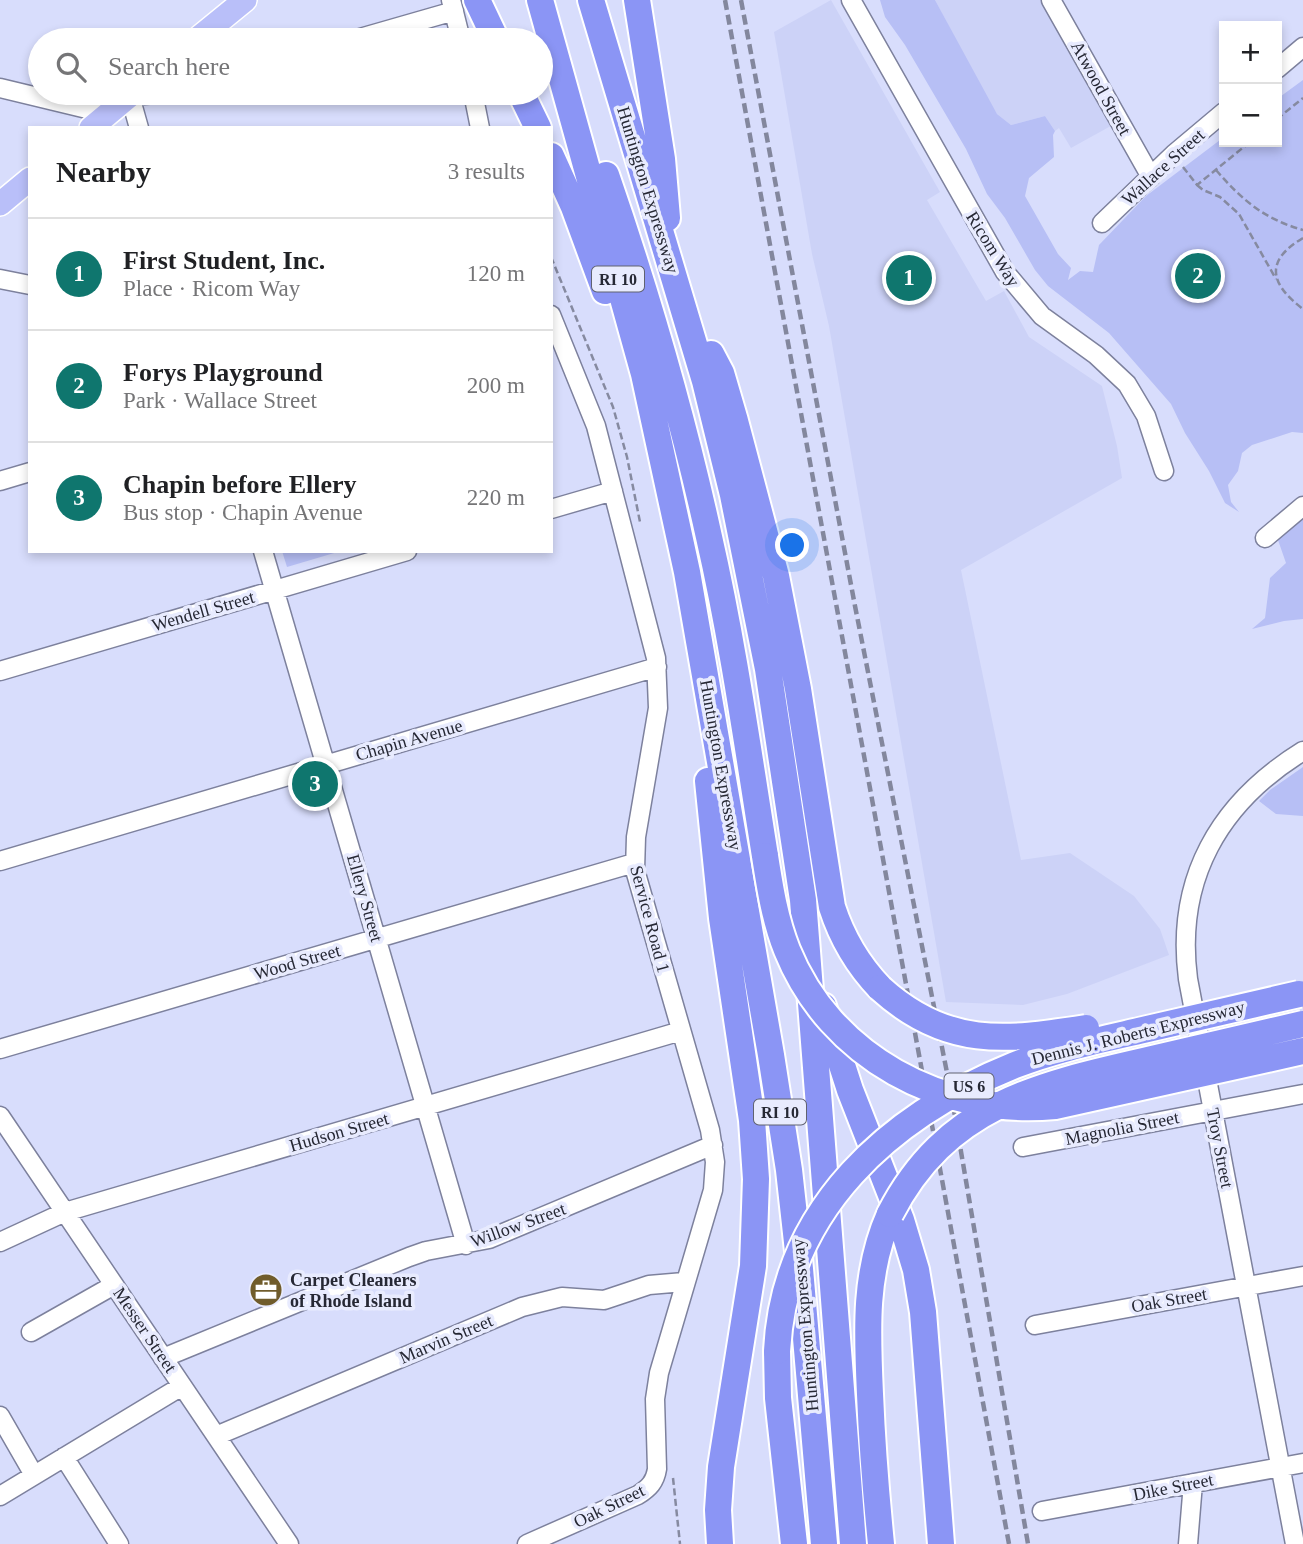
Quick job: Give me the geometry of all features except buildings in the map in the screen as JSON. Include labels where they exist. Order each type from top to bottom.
[{"type":"highway","name":"Huntington Expressway","points":[[540,0],[548,28]]},
{"type":"highway","name":"Huntington Expressway","points":[[591,0],[720,438],[754,592],[800,871],[853,1544]]},
{"type":"highway","points":[[637,0],[662,159],[671,268]]},
{"type":"highway","points":[[461,4],[484,28]]},
{"type":"highway","points":[[553,43],[585,113],[647,297],[670,376],[721,594],[774,908],[784,943],[797,972],[818,1004],[836,1026],[864,1052],[897,1075],[935,1092],[994,1107],[1055,1106],[1303,1051]]},
{"type":"highway","name":"Huntington Expressway","points":[[553,45],[621,290],[682,543],[787,1161],[801,1279],[824,1544]]},
{"type":"highway","points":[[527,105],[537,126]]},
{"type":"highway","points":[[553,161],[589,245],[627,359],[657,431]]},
{"type":"highway","points":[[680,296],[721,373],[771,555],[798,689],[832,907],[842,935],[853,954],[880,988],[907,1009],[939,1026],[973,1035],[1007,1038],[1301,994]]},
{"type":"highway","points":[[707,685],[706,756],[712,822],[724,938],[752,1120],[756,1198],[750,1295],[721,1467],[718,1510],[720,1544]]},
{"type":"highway","points":[[808,958],[843,1070],[901,1220],[916,1270],[925,1331],[942,1544]]},
{"type":"highway","name":"Dennis J. Roberts Expressway","points":[[793,1541],[778,1398],[779,1324],[789,1281],[812,1227],[828,1201],[856,1167],[888,1137],[912,1120],[975,1083],[1016,1065],[1057,1051],[1301,994]]},
{"type":"highway","name":"Dennis J. Roberts Expressway","points":[[881,1544],[872,1431],[868,1307],[875,1256],[890,1214],[912,1177],[939,1145],[974,1119],[1013,1098],[1081,1075],[1303,1024]]},
{"type":"main road","points":[[210,28],[244,0]]},
{"type":"main road","points":[[100,121],[119,105]]},
{"type":"main road","points":[[0,204],[28,181]]},
{"type":"street","name":"Ricom Way","points":[[851,0],[1005,272],[1042,316],[1096,355],[1127,384],[1146,416],[1164,471]]},
{"type":"street","name":"Atwood Street","points":[[1057,3],[1151,177]]},
{"type":"street","points":[[389,28],[461,4],[461,28]]},
{"type":"street","points":[[1282,65],[1303,47]]},
{"type":"street","points":[[0,88],[28,97]]},
{"type":"street","points":[[52,105],[100,121]]},
{"type":"street","points":[[134,105],[139,126]]},
{"type":"street","points":[[475,105],[480,126]]},
{"type":"street","name":"Wallace Street","points":[[1102,223],[1174,154],[1219,116]]},
{"type":"street","points":[[0,279],[28,285]]},
{"type":"street","name":"Service Road 1","points":[[553,320],[592,412],[652,637],[657,667],[657,718],[634,863],[639,889],[713,1146],[716,1169],[713,1190],[684,1282],[656,1387],[657,1469],[652,1484]]},
{"type":"street","points":[[0,481],[28,473]]},
{"type":"street","points":[[553,508],[612,491]]},
{"type":"street","points":[[1265,538],[1303,506]]},
{"type":"street","name":"Ellery Street","points":[[264,553],[466,1245]]},
{"type":"street","name":"Wendell Street","points":[[0,671],[400,553]]},
{"type":"street","name":"Chapin Avenue","points":[[0,861],[657,667]]},
{"type":"street","name":"Troy Street","points":[[1295,1544],[1187,970],[1186,946],[1189,913],[1203,859],[1217,831],[1240,801],[1269,773],[1303,751]]},
{"type":"street","name":"Wood Street","points":[[0,1049],[634,863]]},
{"type":"street","name":"Hudson Street","points":[[0,1242],[65,1212],[681,1031]]},
{"type":"street","name":"Magnolia Street","points":[[1023,1147],[1303,1094]]},
{"type":"street","name":"Messer Street","points":[[0,1116],[289,1544]]},
{"type":"street","name":"Willow Street","points":[[163,1358],[409,1257],[489,1239],[713,1146]]},
{"type":"street","name":"Oak Street","points":[[1035,1325],[1303,1276]]},
{"type":"street","name":"Marvin Street","points":[[216,1436],[529,1304],[562,1297],[604,1300],[649,1285],[684,1282]]},
{"type":"street","points":[[31,1332],[114,1285]]},
{"type":"street","points":[[0,1496],[182,1386]]},
{"type":"street","points":[[0,1416],[34,1475]]},
{"type":"street","points":[[64,1457],[119,1544]]},
{"type":"street","name":"Dike Street","points":[[1042,1511],[1303,1463]]},
{"type":"street","points":[[1188,1544],[1193,1483]]},
{"type":"street","name":"Oak Street","points":[[527,1544],[638,1495],[652,1484]]},
{"type":"path","points":[[1282,115],[1303,98]]},
{"type":"path","points":[[1197,185],[1244,147]]},
{"type":"path","points":[[1174,154],[1197,185],[1220,197],[1239,214],[1287,296],[1303,309]]},
{"type":"path","points":[[1216,170],[1243,200],[1284,225],[1303,230]]},
{"type":"path","points":[[1276,279],[1277,262],[1292,244],[1303,238]]},
{"type":"path","points":[[553,262],[613,407],[627,457],[640,525]]},
{"type":"path","points":[[673,1473],[680,1544]]},
{"type":"shaded area","points":[[831,0],[940,192],[927,200],[986,301],[1004,291],[1029,337],[1102,386],[1117,446],[1122,478],[961,570],[1021,860],[1070,853],[1134,896],[1160,929],[1169,955],[1067,994],[1023,1005],[946,1002],[829,326],[812,254],[774,32]]},
{"type":"shaded area","points":[[880,0],[935,0],[997,114],[1011,125],[1045,116],[1055,131],[1054,157],[1029,178],[1025,196],[1058,254],[1071,268],[1068,280],[1080,271],[1093,272],[1099,245],[1146,196],[1219,141],[1219,147],[1282,147],[1282,95],[1303,80],[1303,433],[1292,432],[1252,445],[1242,453],[1238,471],[1228,485],[1231,502],[1239,512],[1225,503],[1171,404],[1109,333],[1048,286],[1035,270],[1005,218],[987,194],[966,149],[905,45],[885,17]]},
{"type":"shaded area","points":[[935,0],[1051,0],[1118,122],[1071,148],[1059,128],[1055,131],[1045,116],[1011,125],[997,114],[988,100]]},
{"type":"shaded area","points":[[1303,496],[1303,619],[1252,629],[1265,618],[1270,578],[1286,563],[1271,520]]},
{"type":"shaded area","points":[[283,553],[334,553],[287,567]]},
{"type":"shaded area","points":[[1303,767],[1303,816],[1276,814],[1259,801],[1270,790]]},
{"type":"railway","points":[[725,0],[1009,1544]]},
{"type":"railway","points":[[741,0],[855,606],[951,1093],[1028,1544]]},
{"type":"place","name":"Forys Playground","points":[[1198,276]]},
{"type":"place","name":"First Student, Inc.","points":[[909,278]]},
{"type":"place","name":"Chapin before Ellery","points":[[315,784]]},
{"type":"place","name":"Carpet Cleaners of Rhode Island","points":[[266,1290]]}]
